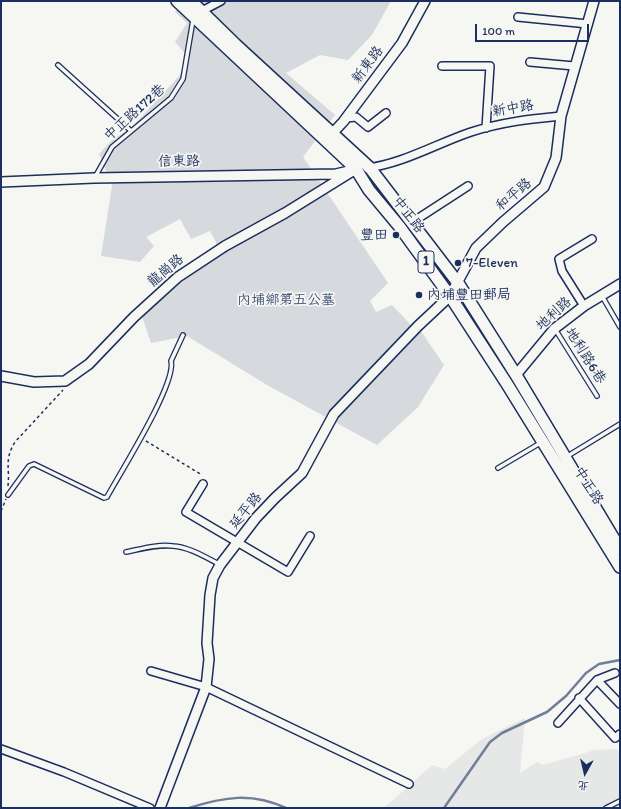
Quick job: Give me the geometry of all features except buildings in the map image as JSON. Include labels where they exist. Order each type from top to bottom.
[{"type":"main road","name":"中正路","points":[[177,1],[198,13],[329,137],[370,168],[458,284],[516,376],[620,549]]},
{"type":"main road","name":"中正路","points":[[191,1],[198,13]]},
{"type":"main road","name":"中正路","points":[[329,137],[356,169],[369,190],[399,226],[450,296],[620,566]]},
{"type":"street","points":[[198,13],[221,1]]},
{"type":"street","name":"新東路","points":[[329,137],[346,118],[402,43],[425,1]]},
{"type":"street","points":[[561,116],[574,66],[594,1]]},
{"type":"street","points":[[518,17],[588,24]]},
{"type":"street","points":[[530,62],[574,66]]},
{"type":"street","points":[[442,66],[490,66],[486,128]]},
{"type":"street","points":[[346,118],[356,117],[368,127],[386,113]]},
{"type":"street","name":"新中路","points":[[356,169],[370,168],[486,128],[515,120],[561,116]]},
{"type":"street","name":"和平路","points":[[458,284],[476,248],[503,222],[544,188],[556,158],[561,116]]},
{"type":"street","name":"信東路","points":[[1,182],[94,178],[336,174],[356,169]]},
{"type":"street","name":"龍崗路","points":[[65,381],[89,364],[134,317],[178,277],[225,246],[285,213],[356,169]]},
{"type":"street","points":[[411,223],[468,186]]},
{"type":"street","points":[[584,306],[562,270],[559,260],[592,239]]},
{"type":"street","name":"延平路","points":[[160,808],[206,687],[209,659],[207,643],[210,595],[213,578],[220,565],[270,503],[302,473],[334,414],[418,326],[450,296],[458,284]]},
{"type":"street","name":"地利路","points":[[516,376],[554,329],[584,306],[620,284]]},
{"type":"street","points":[[1,376],[34,382],[65,381]]},
{"type":"street","points":[[203,484],[186,512],[288,572],[310,536]]},
{"type":"street","points":[[151,671],[206,687],[409,784]]},
{"type":"street","points":[[558,723],[579,698],[597,680],[615,673]]},
{"type":"street","points":[[597,680],[620,704]]},
{"type":"street","points":[[579,698],[615,738],[620,734]]},
{"type":"street","points":[[1,749],[64,772],[150,808]]},
{"type":"lane","name":"中正路172巷","points":[[94,178],[112,147],[130,130],[171,98],[183,79],[198,13]]},
{"type":"lane","points":[[58,65],[130,130]]},
{"type":"lane","points":[[601,295],[620,327]]},
{"type":"lane","name":"地利路6巷","points":[[554,329],[597,396]]},
{"type":"lane","points":[[8,495],[30,466],[34,464],[104,498],[107,496],[161,401],[173,367],[171,362],[183,335]]},
{"type":"lane","points":[[565,458],[620,424]]},
{"type":"lane","points":[[498,468],[542,441]]},
{"type":"lane","points":[[126,552],[158,546],[173,546],[202,556],[220,565]]},
{"type":"lane","points":[[606,808],[620,801]]},
{"type":"path","points":[[1,511],[8,495],[9,478],[7,460],[10,449],[14,442],[64,388],[65,381]]},
{"type":"path","points":[[140,438],[202,475]]},
{"type":"shaded area","points":[[525,718],[520,773],[537,762],[543,765],[595,750],[616,749],[620,752],[620,808],[384,808],[432,765],[445,769],[482,739]]},
{"type":"green space","name":"內埔鄉第五公墓","points":[[184,1],[391,1],[372,35],[348,60],[320,55],[286,73],[335,115],[303,157],[388,283],[370,301],[376,312],[392,305],[411,325],[414,321],[444,365],[418,407],[377,445],[267,385],[187,336],[151,343],[142,316],[218,252],[216,242],[210,231],[191,239],[180,219],[146,237],[154,246],[140,262],[101,256],[112,186],[99,154],[112,140],[132,127],[180,75],[190,59],[175,42],[187,23],[175,12]]},
{"type":"waterway","points":[[444,808],[490,742],[502,733],[547,712],[566,696],[586,673],[599,664],[620,660]]},
{"type":"waterway","points":[[189,808],[214,801],[238,798],[261,800],[286,808]]},
{"type":"place","name":"豐田","points":[[396,235]]},
{"type":"place","name":"7-Eleven","points":[[458,263]]},
{"type":"place","name":"內埔豐田郵局","points":[[419,295]]}]
